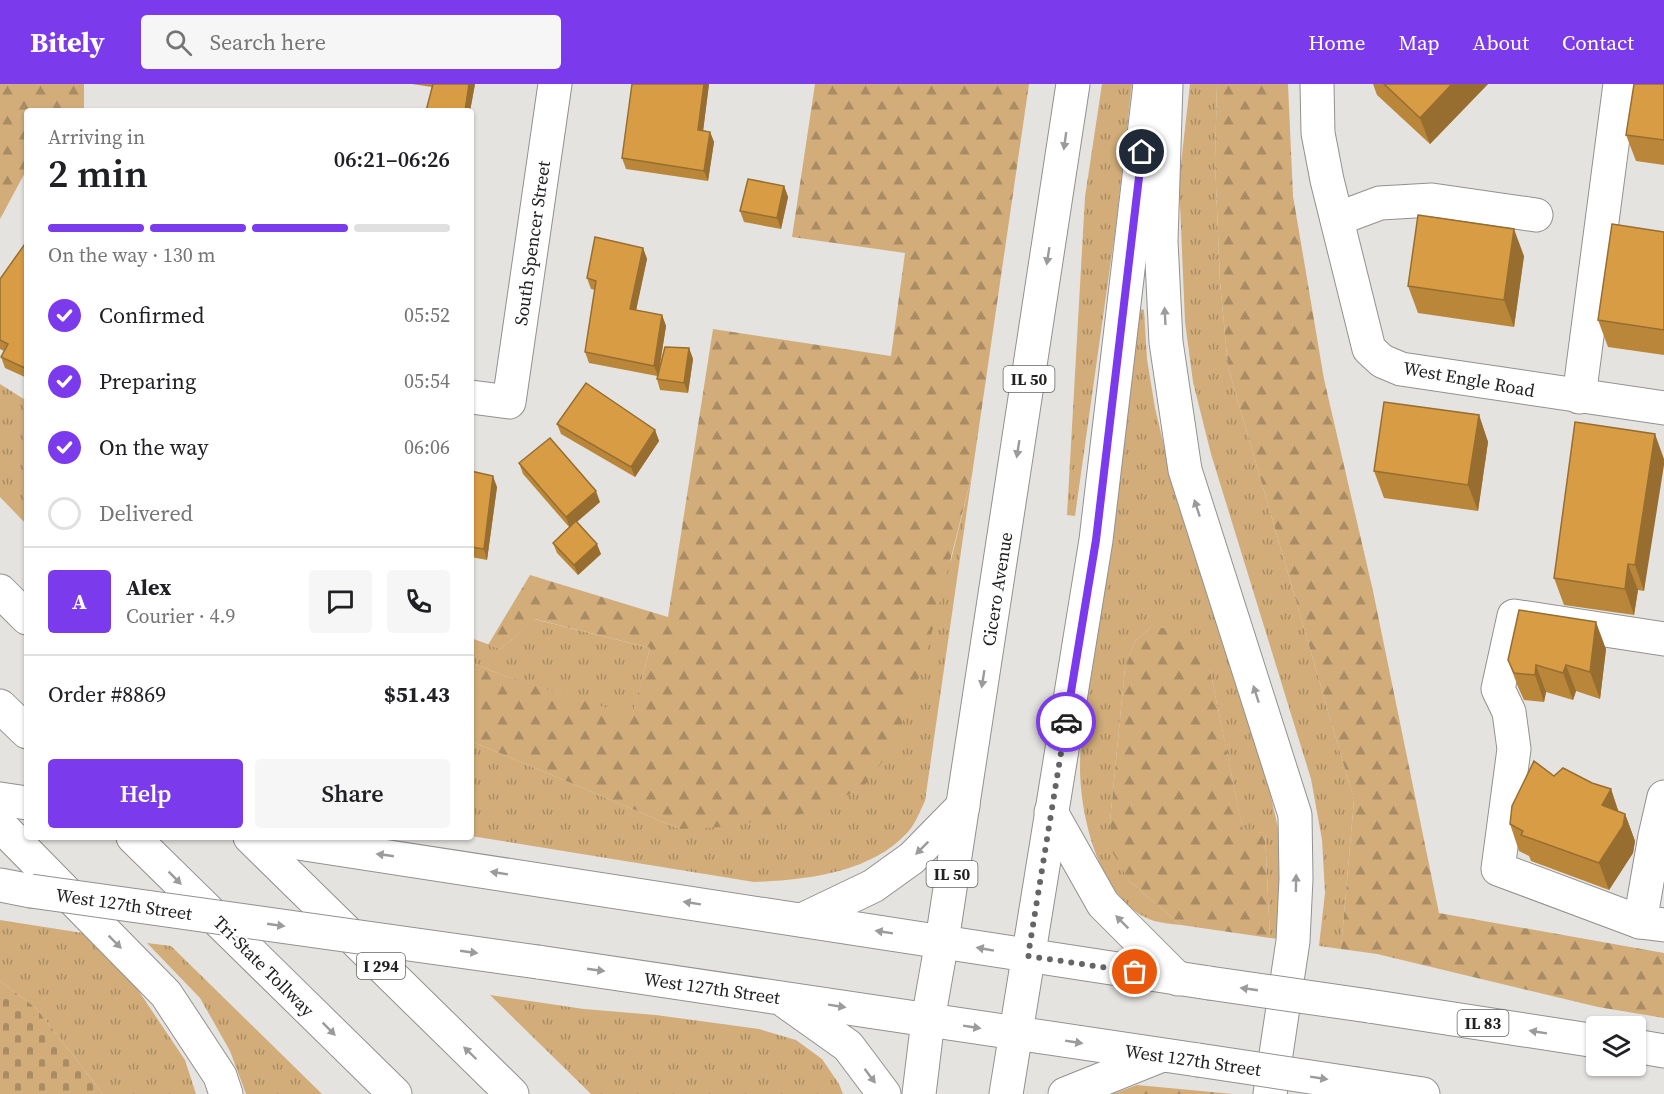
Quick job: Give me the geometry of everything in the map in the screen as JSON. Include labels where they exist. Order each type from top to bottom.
[{"type":"main road","name":"South Spencer Street","points":[[474,397],[508,402],[555,84]]},
{"type":"main road","name":"Cicero Avenue","points":[[919,1094],[928,1020],[963,806],[1073,84]]},
{"type":"main road","points":[[1006,1094],[1096,540],[1150,84]]},
{"type":"main road","points":[[1167,84],[1162,252],[1166,342],[1185,470],[1295,815],[1296,879],[1293,941],[1270,1094]]},
{"type":"main road","name":"West Engle Road","points":[[1317,84],[1318,133],[1327,180],[1369,349],[1382,362],[1401,369],[1664,408]]},
{"type":"main road","points":[[1579,397],[1620,84]]},
{"type":"main road","points":[[1337,219],[1380,203],[1432,200],[1536,216]]},
{"type":"main road","points":[[0,591],[24,615]]},
{"type":"main road","points":[[1664,639],[1514,616],[1498,689],[1509,712],[1514,749],[1498,869],[1652,924],[1654,836],[1664,797]]},
{"type":"main road","points":[[0,706],[24,729]]},
{"type":"main road","points":[[0,799],[24,803]]},
{"type":"main road","points":[[802,920],[873,886],[912,858],[963,806]]},
{"type":"main road","points":[[1051,812],[1103,904],[1193,981]]},
{"type":"main road","points":[[0,825],[166,994],[220,1076],[226,1094]]},
{"type":"main road","name":"Tri-State Tollway","points":[[136,840],[395,1094]]},
{"type":"main road","name":"I 294","points":[[253,840],[512,1094]]},
{"type":"main road","points":[[279,840],[942,941]]},
{"type":"main road","name":"West 127th Street","points":[[15,888],[538,962],[1423,1094]]},
{"type":"main road","name":"IL 83","points":[[942,941],[1028,956],[1586,1039]]},
{"type":"main road","points":[[779,998],[848,1046],[884,1094]]},
{"type":"main road","points":[[1646,1048],[1664,1051]]},
{"type":"main road","points":[[1065,1094],[1160,1056]]},
{"type":"green space","points":[[0,84],[84,84],[84,108],[24,108],[24,175],[0,219]]},
{"type":"green space","points":[[815,84],[1029,84],[972,475],[924,663],[894,746],[862,789],[801,814],[723,827],[680,829],[474,742],[474,663],[499,674],[632,716],[650,648],[535,619],[501,649],[488,645],[530,575],[668,617],[713,329],[891,356],[905,253],[792,237]]},
{"type":"green space","points":[[1102,84],[1132,84],[1116,225],[1075,516],[1067,515],[1085,197]]},
{"type":"green space","points":[[1190,84],[1217,84],[1215,160],[1220,282],[1228,367],[1354,800],[1341,949],[1319,946],[1325,893],[1322,840],[1311,779],[1211,454],[1193,382],[1185,322],[1179,181]]},
{"type":"green space","points":[[1217,84],[1288,84],[1293,196],[1324,379],[1373,591],[1439,913],[1664,953],[1664,1018],[1598,1007],[1377,954],[1341,949],[1354,800],[1228,367],[1220,282],[1215,160]]},
{"type":"green space","points":[[1140,309],[1144,310],[1147,359],[1155,408],[1167,458],[1266,774],[1278,828],[1281,882],[1278,939],[1270,938],[1265,833],[1243,831],[1210,670],[1150,628],[1135,641],[1125,668],[1110,821],[1129,881],[1181,925],[1154,921],[1135,911],[1120,896],[1107,878],[1089,833],[1084,810],[1080,767],[1085,703]]},
{"type":"green space","points":[[0,384],[24,399],[24,522],[0,497]]},
{"type":"green space","points":[[972,475],[925,801],[910,830],[892,847],[875,857],[836,872],[795,879],[754,882],[474,836],[474,742],[680,829],[951,560]]},
{"type":"green space","points":[[534,619],[650,648],[632,717],[499,674],[474,663],[474,639],[501,649]]},
{"type":"green space","points":[[1150,628],[1172,628],[1196,641],[1210,670],[1243,830],[1265,833],[1270,938],[1181,925],[1129,881],[1113,853],[1110,821],[1125,668],[1135,641]]},
{"type":"green space","points":[[0,920],[89,934],[136,987],[185,1060],[196,1094],[103,1094],[36,1008],[0,981]]},
{"type":"green space","points":[[147,943],[171,946],[322,1094],[246,1094],[230,1051],[200,998]]},
{"type":"green space","points":[[0,981],[36,1008],[103,1094],[0,1094]]},
{"type":"green space","points":[[490,995],[584,1009],[656,1015],[759,1029],[796,1040],[822,1059],[843,1094],[591,1094]]},
{"type":"green space","points":[[1137,1085],[1233,1094],[1112,1094]]},
{"type":"building","points":[[433,84],[469,84],[465,108],[427,108]]},
{"type":"building","points":[[632,84],[704,84],[698,130],[710,132],[704,171],[622,158]]},
{"type":"building","points":[[1384,84],[1452,84],[1420,118]]},
{"type":"building","points":[[1634,84],[1664,84],[1664,140],[1626,135]]},
{"type":"building","points":[[748,179],[784,186],[777,218],[740,211]]},
{"type":"building","points":[[1418,215],[1514,229],[1504,300],[1408,286]]},
{"type":"building","points":[[1612,224],[1664,232],[1664,330],[1598,320]]},
{"type":"building","points":[[595,237],[643,248],[630,309],[662,315],[654,366],[585,352],[596,281],[587,278]]},
{"type":"building","points":[[24,245],[24,368],[1,357],[8,344],[0,340],[0,279]]},
{"type":"building","points":[[665,347],[689,348],[684,383],[657,379]]},
{"type":"building","points":[[586,383],[655,430],[631,467],[557,424]]},
{"type":"building","points":[[1384,402],[1479,415],[1468,485],[1374,471]]},
{"type":"building","points":[[1575,422],[1655,434],[1635,565],[1628,564],[1625,589],[1554,578]]},
{"type":"building","points":[[550,438],[596,491],[566,517],[519,463]]},
{"type":"building","points":[[474,472],[493,476],[484,549],[474,547]]},
{"type":"building","points":[[576,521],[597,544],[574,565],[553,543]]},
{"type":"building","points":[[1519,610],[1596,622],[1590,672],[1566,665],[1563,673],[1536,665],[1535,675],[1514,673],[1508,660]]},
{"type":"building","points":[[1534,761],[1554,776],[1563,768],[1592,783],[1611,789],[1602,805],[1625,814],[1623,826],[1599,863],[1521,835],[1523,831],[1510,824],[1512,806]]},
{"type":"way so far","points":[[1066,722],[1028,956],[1135,972]]},
{"type":"route","points":[[1066,722],[1096,540],[1142,152]]}]
